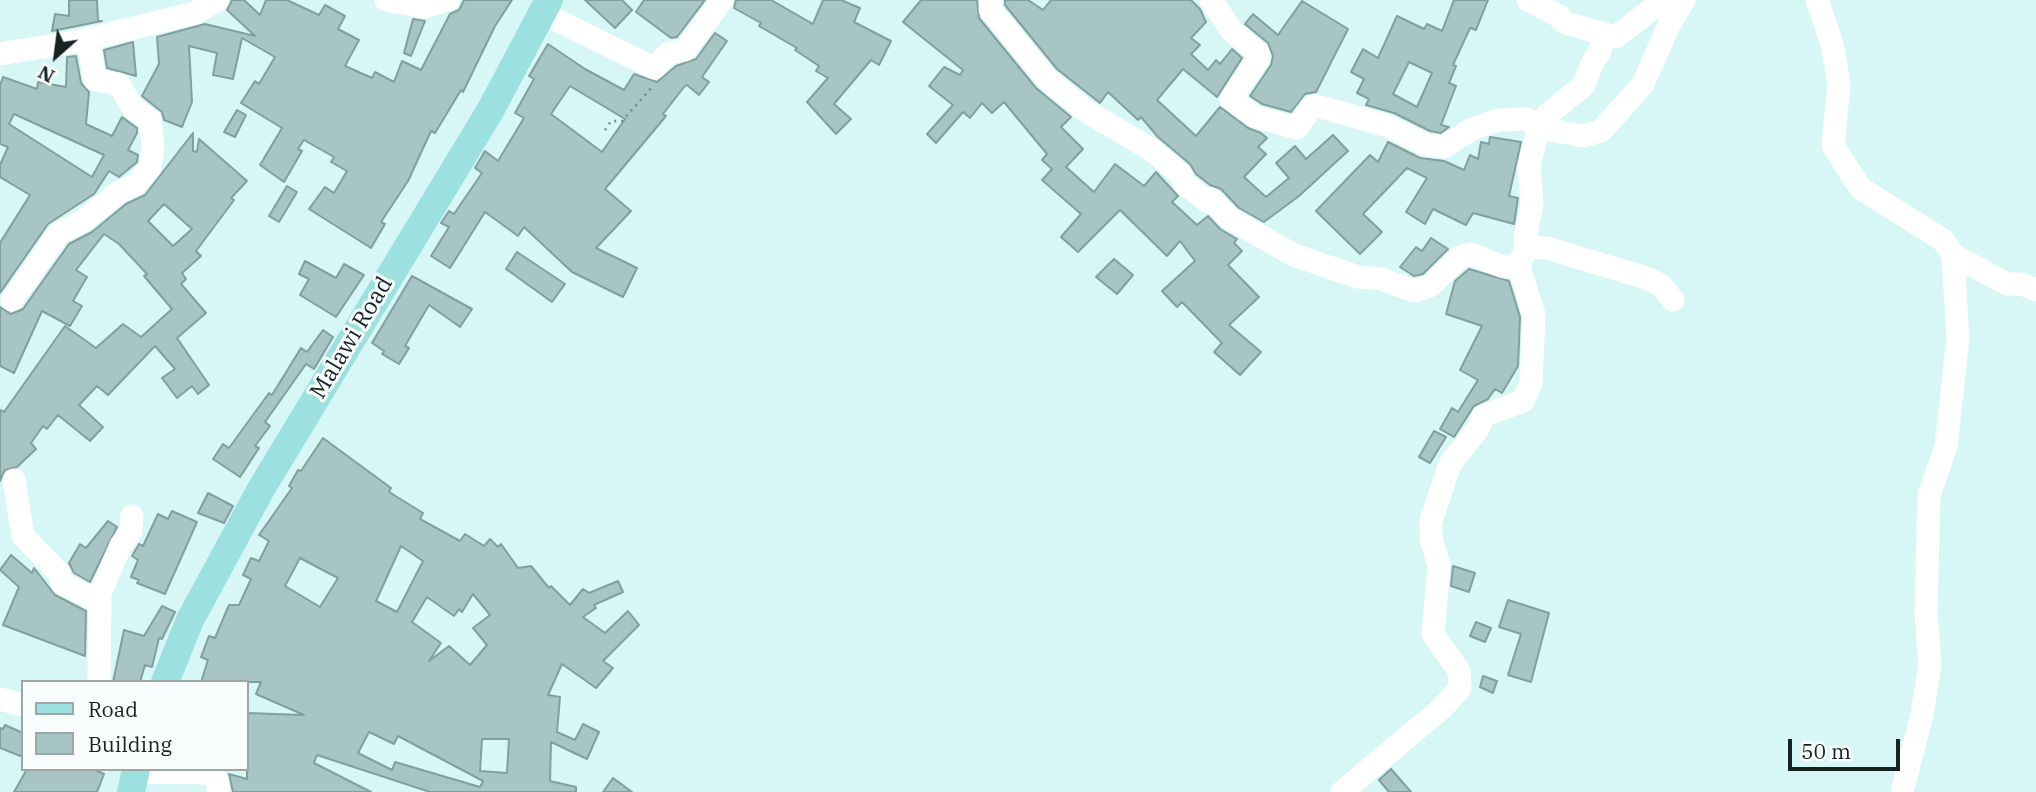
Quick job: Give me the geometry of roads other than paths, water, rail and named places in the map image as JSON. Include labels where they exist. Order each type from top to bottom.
[{"type":"main road","name":"Malawi Road","points":[[166,680],[190,620],[261,489],[489,111],[545,6]]},
{"type":"street","points":[[0,54],[80,41],[195,13],[218,0]]},
{"type":"street","points":[[386,0],[424,7],[448,0]]},
{"type":"street","points":[[545,6],[654,68],[669,53],[685,50],[722,0]]},
{"type":"street","points":[[991,0],[990,9],[1047,79],[1086,111],[1152,150],[1181,175],[1184,183],[1208,202],[1211,199],[1230,219],[1294,255],[1358,277],[1382,279],[1414,291],[1430,286],[1454,260],[1470,254],[1504,267],[1514,267],[1522,255],[1547,248],[1646,278],[1661,285],[1673,300]]},
{"type":"street","points":[[1211,0],[1232,32],[1258,52],[1259,58],[1231,99],[1256,117],[1297,128],[1312,107],[1317,106],[1388,126],[1426,145],[1444,147],[1479,126],[1498,121],[1527,119],[1539,128],[1583,136],[1601,131],[1643,84],[1682,2],[1661,2],[1635,19],[1625,33],[1616,37],[1565,23],[1559,16],[1528,0]]},
{"type":"street","points":[[1816,0],[1832,44],[1839,84],[1833,145],[1860,188],[1943,240],[1952,255],[1958,338],[1946,446],[1929,495],[1926,612],[1930,666],[1922,714],[1902,792]]},
{"type":"street","points":[[1342,792],[1441,708],[1460,688],[1459,671],[1433,634],[1438,565],[1431,539],[1432,521],[1450,464],[1478,429],[1483,416],[1523,401],[1531,383],[1534,316],[1522,255],[1532,203],[1529,166],[1539,128],[1557,105],[1584,85],[1593,61],[1600,52],[1604,33]]},
{"type":"street","points":[[12,300],[59,233],[83,221],[119,192],[135,185],[150,168],[153,146],[150,120],[133,108],[119,84],[95,80],[90,49],[80,41]]},
{"type":"street","points":[[1952,255],[2007,284],[2022,284],[2036,290]]},
{"type":"street","points":[[14,480],[23,536],[59,573],[62,583],[91,598],[100,593]]},
{"type":"street","points":[[99,680],[100,593],[121,545],[131,531],[132,516]]},
{"type":"street","points":[[0,699],[21,704]]},
{"type":"street","points":[[134,778],[208,773],[217,780],[219,792]]}]
